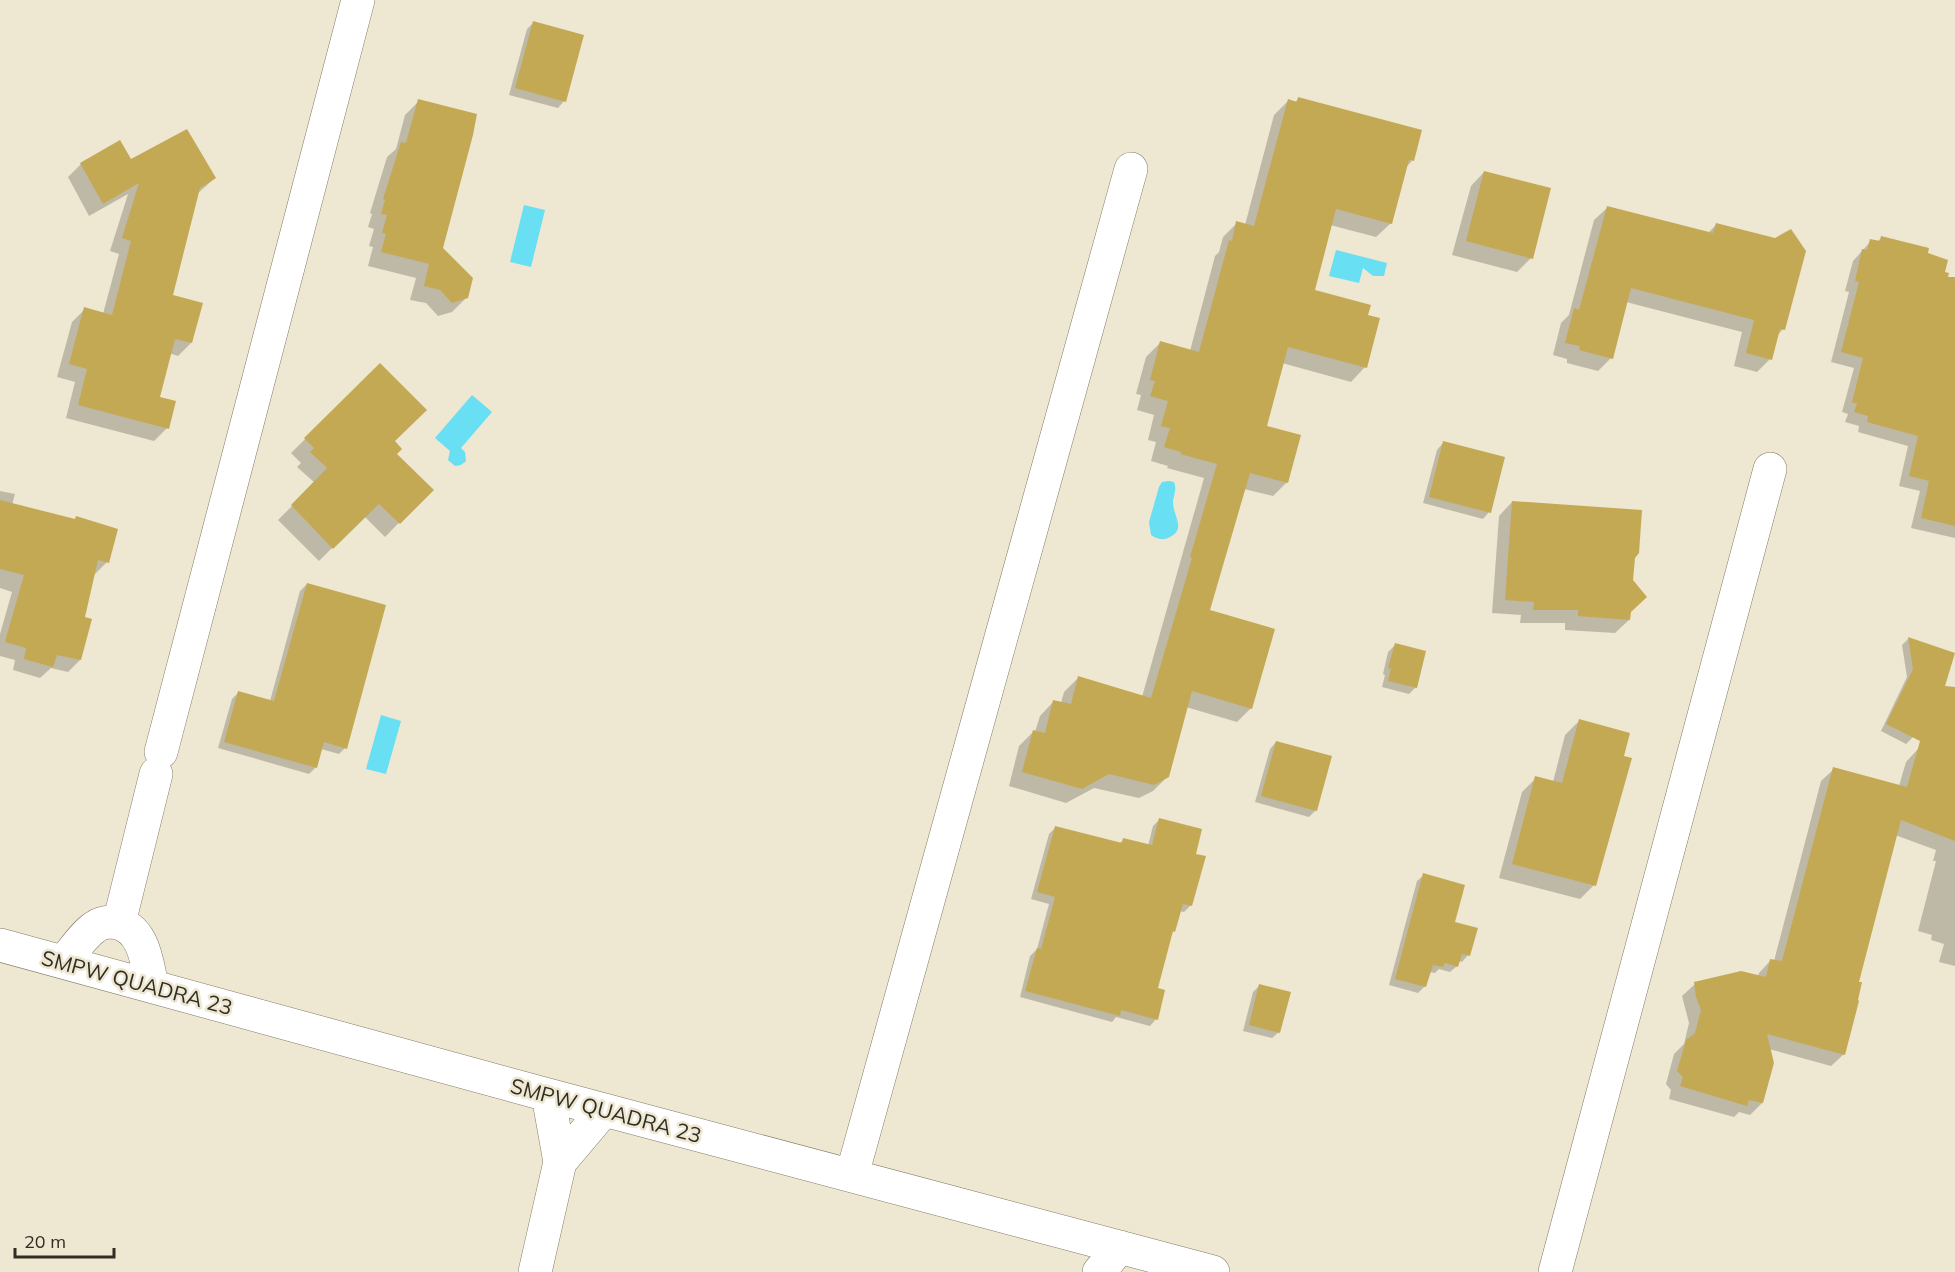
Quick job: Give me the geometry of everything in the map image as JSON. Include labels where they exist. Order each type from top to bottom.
[{"type":"street","points":[[119,923],[158,763],[358,0]]},
{"type":"street","points":[[852,1174],[1131,169]]},
{"type":"street","points":[[1555,1272],[1770,469]]},
{"type":"street","points":[[64,962],[96,926],[110,922],[119,923],[133,932],[141,944],[152,986]]},
{"type":"street","name":"SMPW QUADRA 23","points":[[0,945],[548,1095],[852,1174],[1213,1272]]},
{"type":"street","points":[[535,1272],[560,1162],[548,1095]]},
{"type":"street","points":[[560,1162],[604,1110]]},
{"type":"street","points":[[1099,1272],[1120,1247]]},
{"type":"water","points":[[524,205],[545,210],[531,267],[510,262]]},
{"type":"water","points":[[1336,250],[1387,263],[1384,276],[1373,276],[1363,268],[1359,283],[1329,276]]},
{"type":"water","points":[[472,395],[492,412],[461,448],[465,452],[466,461],[455,466],[448,460],[450,451],[435,438]]},
{"type":"water","points":[[1162,482],[1174,482],[1175,485],[1173,506],[1178,521],[1178,530],[1170,537],[1160,539],[1151,535],[1149,522],[1159,487]]},
{"type":"water","points":[[381,715],[401,721],[386,774],[366,769]]},
{"type":"building","points":[[533,21],[584,35],[566,102],[515,88]]},
{"type":"building","points":[[1298,97],[1422,130],[1414,161],[1409,160],[1392,224],[1336,209],[1315,290],[1371,305],[1368,315],[1380,318],[1367,368],[1288,347],[1267,426],[1301,435],[1288,483],[1250,473],[1210,610],[1275,629],[1252,709],[1192,691],[1169,777],[1154,785],[1109,774],[1082,789],[1022,772],[1033,730],[1045,733],[1053,700],[1071,704],[1078,676],[1151,698],[1217,464],[1164,447],[1170,428],[1161,426],[1168,401],[1150,396],[1155,381],[1150,380],[1160,341],[1199,352],[1236,221],[1254,226],[1288,99],[1297,102]]},
{"type":"building","points":[[418,99],[477,114],[443,248],[473,278],[468,298],[452,303],[440,290],[424,286],[429,264],[381,252],[386,234],[382,233],[387,215],[381,214],[385,200],[383,199],[401,142],[406,143]]},
{"type":"building","points":[[187,129],[216,178],[200,188],[173,295],[203,303],[192,343],[175,339],[160,397],[176,401],[169,429],[78,405],[87,369],[69,364],[84,307],[112,315],[131,241],[122,238],[139,183],[103,204],[80,163],[120,140],[131,159]]},
{"type":"building","points":[[1484,171],[1551,188],[1533,259],[1466,241]]},
{"type":"building","points":[[1607,206],[1713,233],[1716,223],[1775,238],[1791,229],[1806,251],[1785,330],[1780,329],[1772,360],[1746,353],[1754,320],[1631,288],[1613,359],[1579,350],[1580,346],[1565,343],[1574,308],[1579,310]]},
{"type":"building","points":[[1881,236],[1929,248],[1928,253],[1948,260],[1945,272],[1949,273],[1948,277],[1955,277],[1955,526],[1921,518],[1929,481],[1909,476],[1918,436],[1867,422],[1868,416],[1854,412],[1857,404],[1852,402],[1863,358],[1841,352],[1859,282],[1855,281],[1862,249],[1867,250],[1870,239],[1880,241]]},
{"type":"building","points":[[380,363],[427,410],[395,441],[402,449],[397,454],[434,490],[400,524],[379,504],[333,549],[291,505],[327,468],[310,452],[314,448],[304,438]]},
{"type":"building","points":[[1443,441],[1505,457],[1491,513],[1429,497]]},
{"type":"building","points":[[0,500],[75,519],[76,516],[118,529],[109,563],[98,560],[85,617],[92,619],[81,660],[57,655],[53,667],[24,659],[26,648],[5,642],[24,575],[0,569]]},
{"type":"building","points":[[1512,501],[1642,510],[1639,553],[1635,558],[1633,580],[1647,597],[1631,612],[1630,620],[1578,616],[1578,610],[1533,610],[1534,602],[1505,600]]},
{"type":"building","points":[[307,583],[386,605],[347,749],[324,742],[317,768],[224,742],[238,691],[274,701]]},
{"type":"building","points":[[1908,637],[1955,653],[1945,686],[1955,687],[1955,841],[1901,820],[1859,982],[1862,982],[1859,1001],[1845,1055],[1767,1034],[1774,1063],[1763,1103],[1749,1100],[1747,1106],[1680,1086],[1683,1077],[1677,1071],[1686,1040],[1695,1033],[1701,1010],[1694,982],[1741,971],[1766,977],[1770,959],[1782,961],[1833,767],[1907,787],[1920,741],[1886,724],[1913,669]]},
{"type":"building","points":[[1395,643],[1426,651],[1417,688],[1388,681],[1391,669],[1388,668]]},
{"type":"building","points":[[1579,719],[1630,733],[1624,756],[1632,758],[1596,886],[1512,864],[1535,776],[1562,783]]},
{"type":"building","points":[[1276,741],[1332,756],[1317,811],[1261,796]]},
{"type":"building","points":[[1159,818],[1202,829],[1196,854],[1206,856],[1192,906],[1183,904],[1175,932],[1173,931],[1158,988],[1165,990],[1158,1020],[1121,1010],[1120,1016],[1025,991],[1037,948],[1041,949],[1055,897],[1037,892],[1055,826],[1122,843],[1123,838],[1152,845]]},
{"type":"building","points":[[1423,873],[1465,885],[1455,922],[1478,928],[1470,956],[1462,954],[1458,967],[1445,963],[1443,967],[1433,965],[1426,987],[1395,979]]},
{"type":"building","points":[[1259,984],[1291,992],[1280,1033],[1249,1025]]}]
